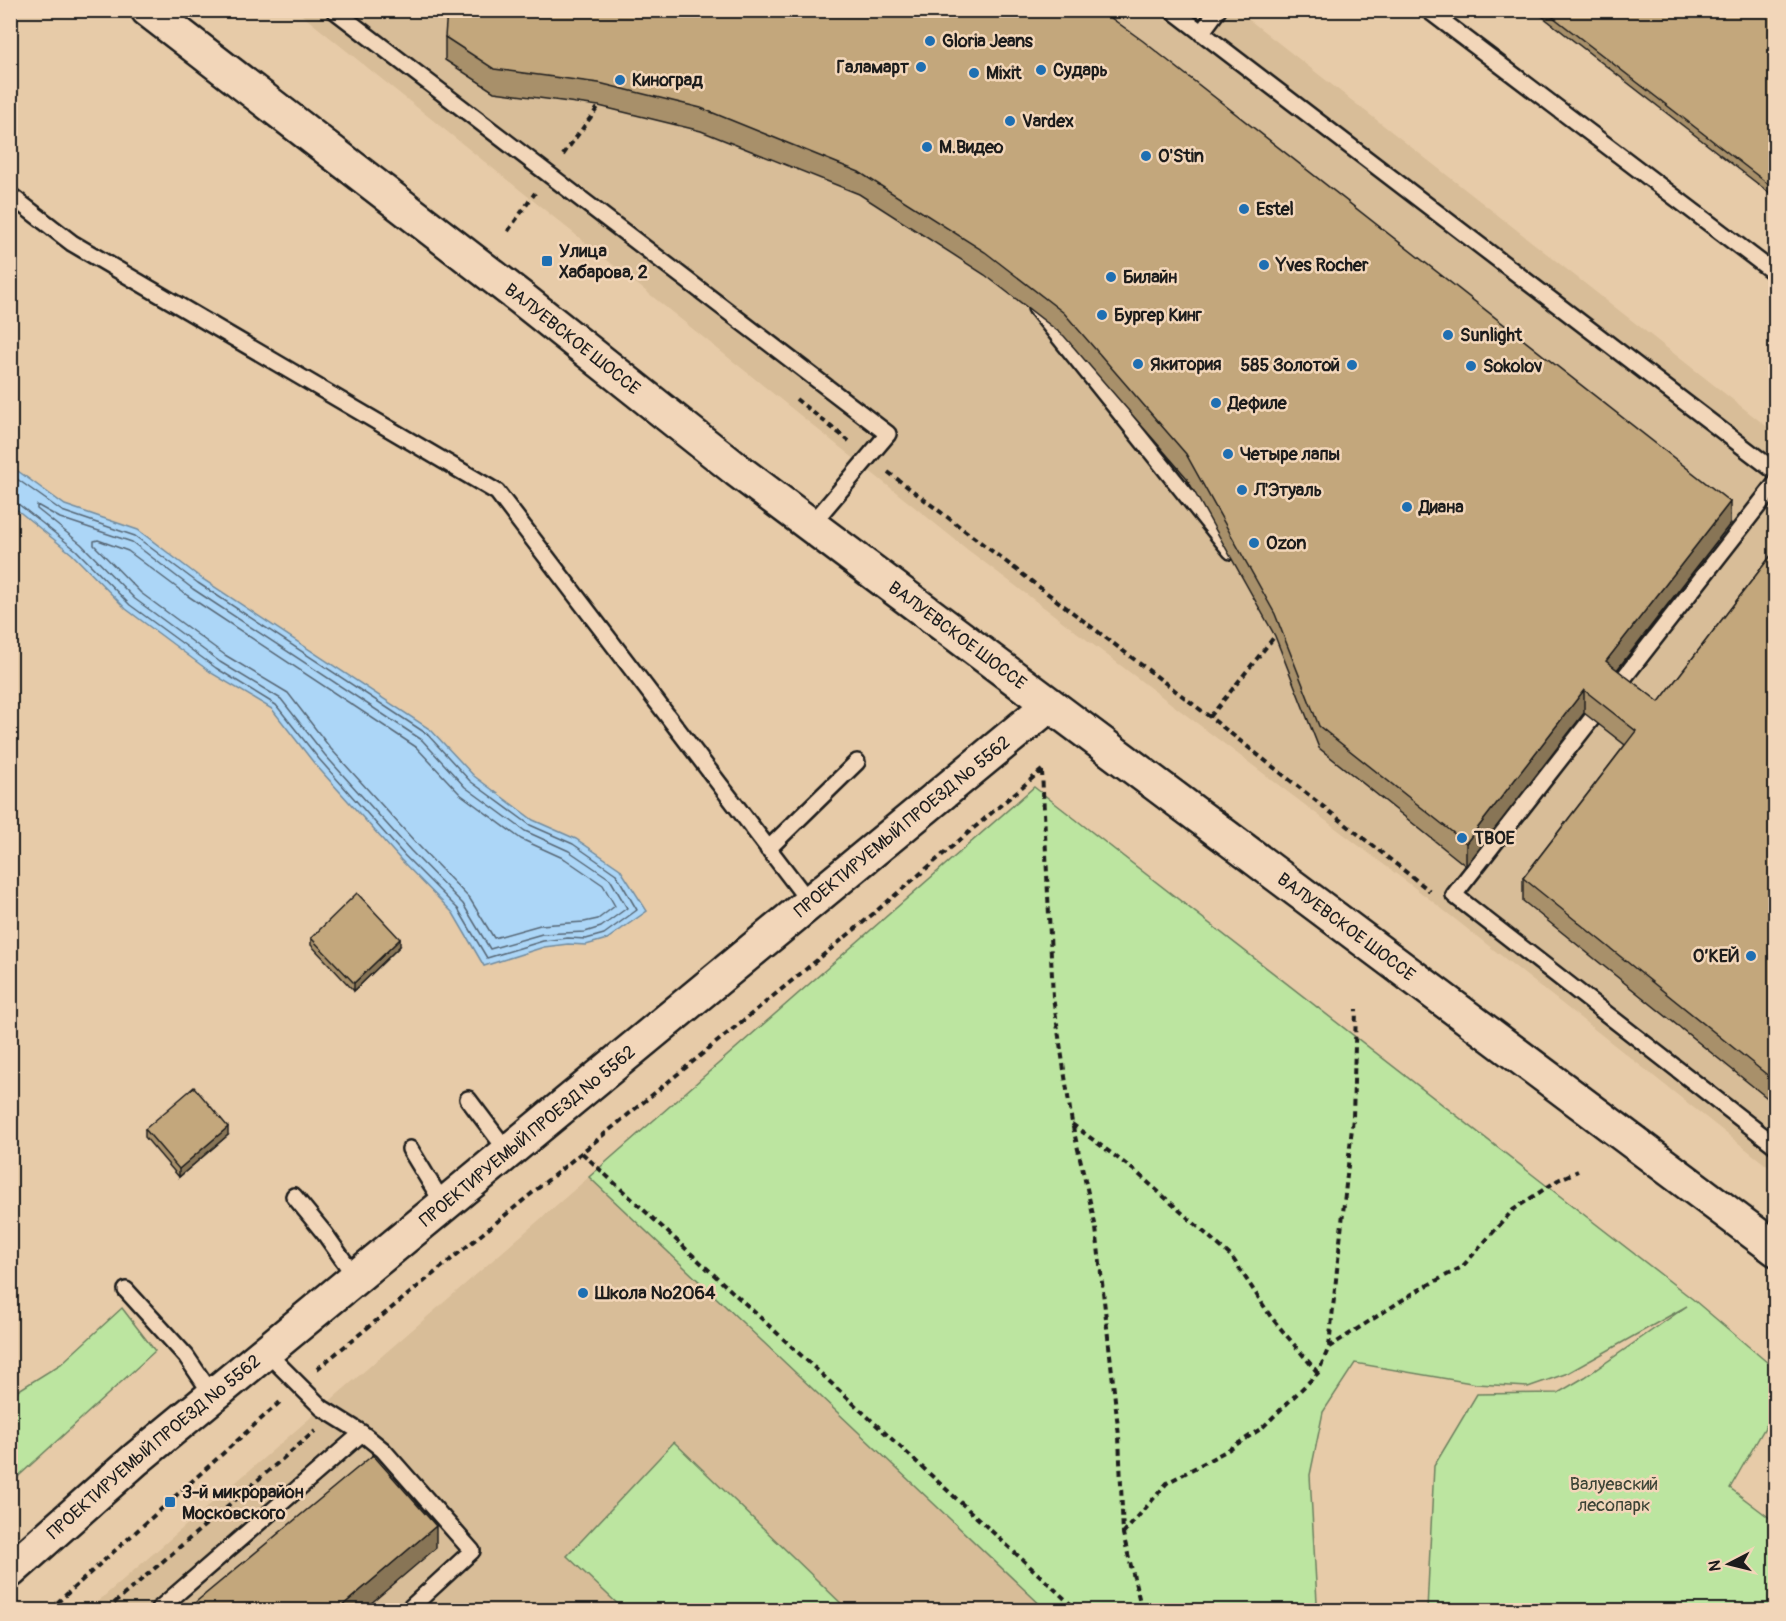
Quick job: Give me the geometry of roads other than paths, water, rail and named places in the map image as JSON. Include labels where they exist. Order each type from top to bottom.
[{"type":"main road","name":"ВАЛУЕВСКОЕ ШОССЕ","points":[[148,10],[521,298],[737,470],[1048,706],[1776,1249]]},
{"type":"main road","name":"ПРОЕКТИРУЕМЫЙ ПРОЕЗД № 5562","points":[[10,1571],[104,1487],[213,1396],[1048,706]]},
{"type":"lane","points":[[334,10],[888,434],[811,525]]},
{"type":"lane","points":[[1172,10],[1776,472]]},
{"type":"lane","points":[[1201,33],[1218,10]]},
{"type":"lane","points":[[1428,10],[1776,274]]},
{"type":"lane","points":[[10,195],[72,243],[497,492],[810,903]]},
{"type":"lane","points":[[1028,298],[1238,560]]},
{"type":"lane","points":[[1776,483],[1454,895],[1776,1146]]},
{"type":"lane","points":[[768,849],[857,762]]},
{"type":"lane","points":[[468,1099],[508,1152]]},
{"type":"lane","points":[[410,1149],[444,1205]]},
{"type":"lane","points":[[294,1196],[325,1234],[356,1278]]},
{"type":"lane","points":[[126,1290],[186,1356],[213,1396]]},
{"type":"lane","points":[[266,1352],[322,1408],[362,1433],[383,1450],[472,1551],[408,1611]]},
{"type":"lane","points":[[158,1611],[362,1433]]},
{"type":"water","points":[[11,466],[65,505],[138,530],[201,578],[431,730],[474,776],[533,820],[576,839],[620,869],[647,911],[607,939],[586,945],[568,944],[544,947],[484,966],[453,913],[401,860],[314,763],[272,709],[213,674],[126,609],[72,554],[11,505]]},
{"type":"place","name":"Gloria Jeans","points":[[930,41]]},
{"type":"place","name":"Галамарт","points":[[921,67]]},
{"type":"place","name":"Сударь","points":[[1041,70]]},
{"type":"place","name":"Mixit","points":[[974,73]]},
{"type":"place","name":"Киноград","points":[[620,80]]},
{"type":"place","name":"Vardex","points":[[1010,121]]},
{"type":"place","name":"М.Видео","points":[[927,147]]},
{"type":"place","name":"O'Stin","points":[[1146,156]]},
{"type":"place","name":"Estel","points":[[1244,209]]},
{"type":"place","name":"Улица Хабарова, 2","points":[[547,261]]},
{"type":"place","name":"Yves Rocher","points":[[1264,265]]},
{"type":"place","name":"Билайн","points":[[1111,277]]},
{"type":"place","name":"Бургер Кинг","points":[[1102,315]]},
{"type":"place","name":"Sunlight","points":[[1448,335]]},
{"type":"place","name":"Якитория","points":[[1138,364]]},
{"type":"place","name":"585 Золотой","points":[[1352,365]]},
{"type":"place","name":"Sokolov","points":[[1471,366]]},
{"type":"place","name":"Дефиле","points":[[1216,403]]},
{"type":"place","name":"Четыре лапы","points":[[1228,454]]},
{"type":"place","name":"Л'Этуаль","points":[[1242,490]]},
{"type":"place","name":"Диана","points":[[1407,507]]},
{"type":"place","name":"Ozon","points":[[1254,543]]},
{"type":"place","name":"ТВОЕ","points":[[1462,838]]},
{"type":"place","name":"О’КЕЙ","points":[[1751,956]]},
{"type":"place","name":"Школа №2064","points":[[583,1293]]},
{"type":"place","name":"3-й микрорайон Московского","points":[[170,1502]]},
{"type":"park label","name":"Валуевский лесопарк","points":[[1614,1494]]}]
